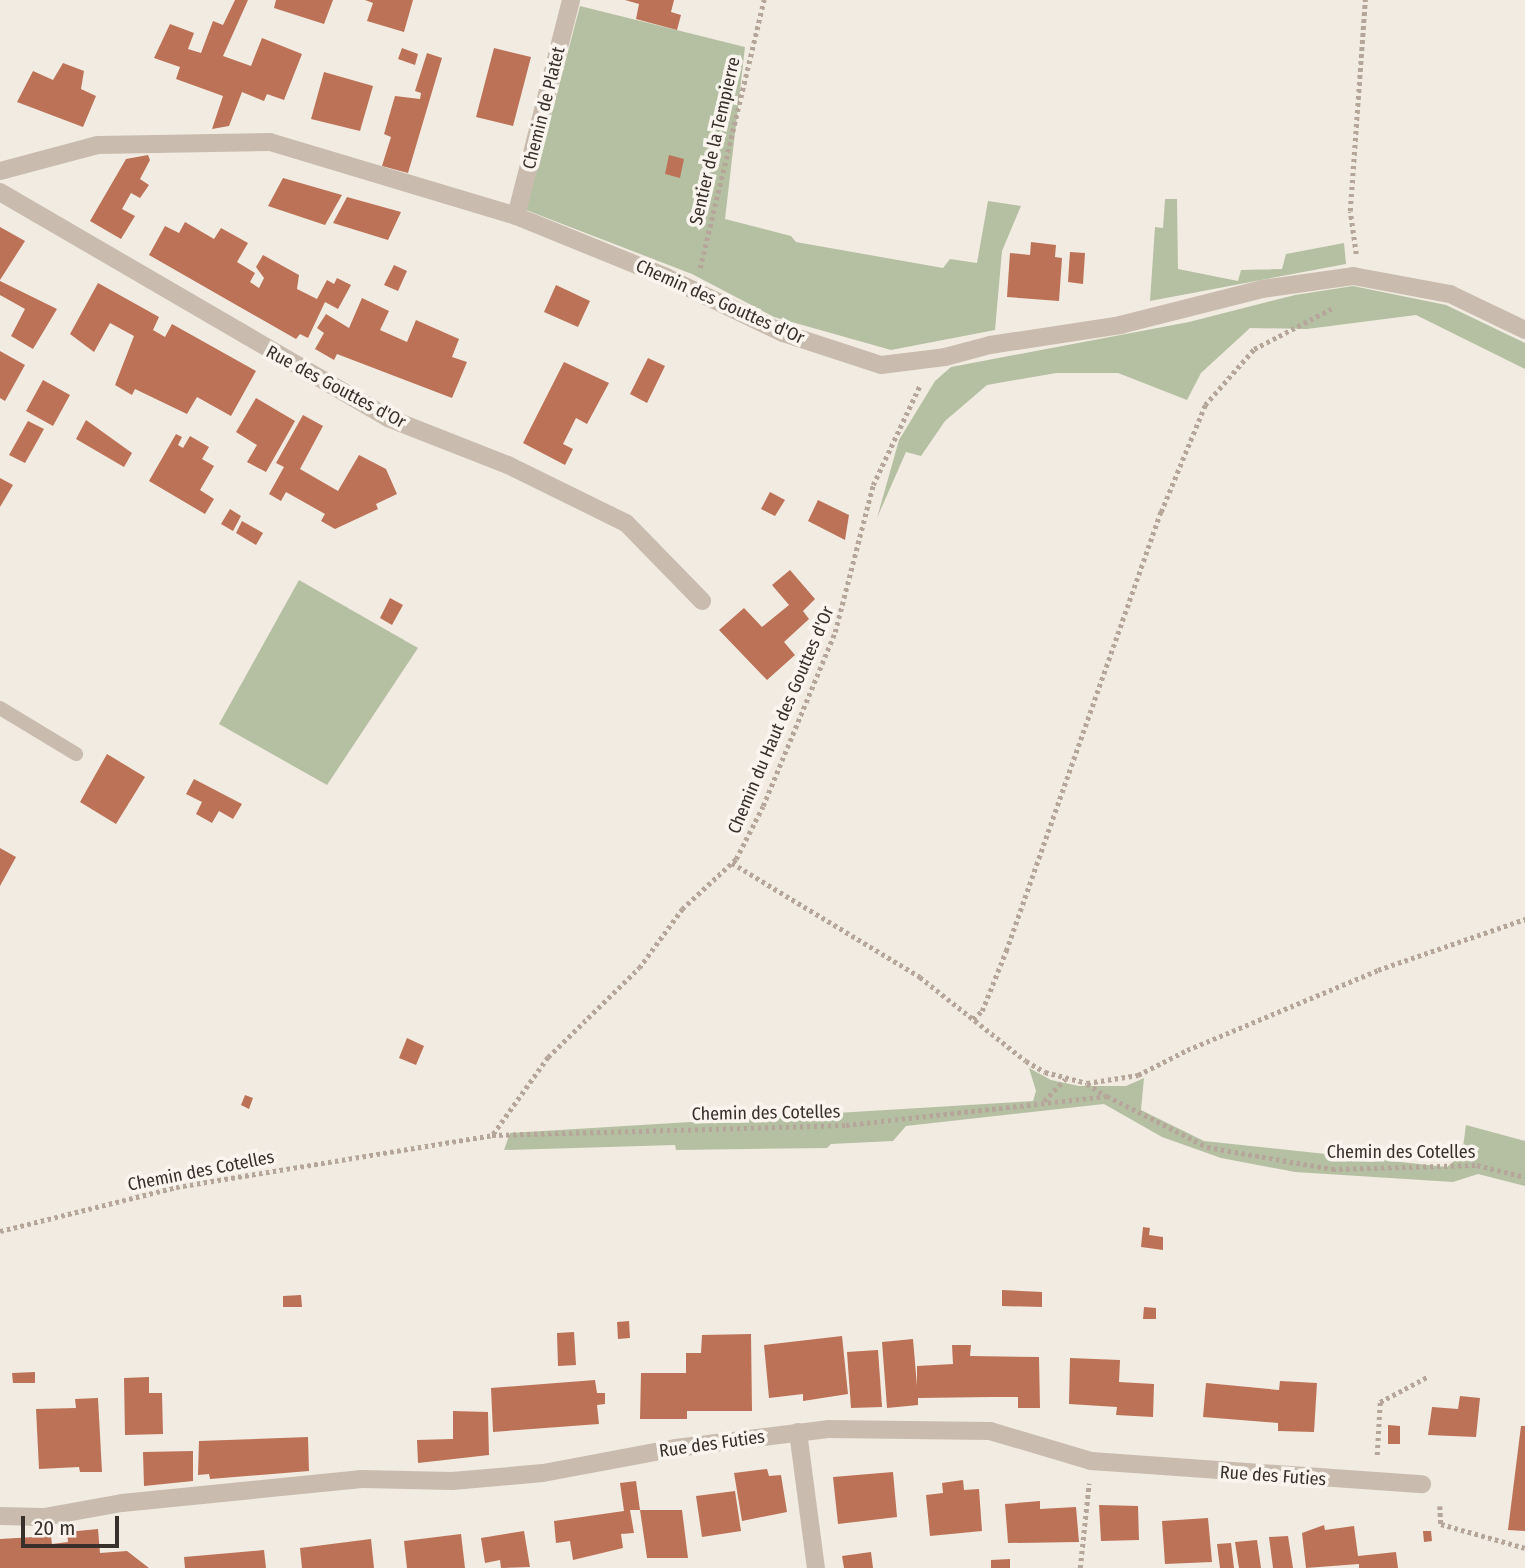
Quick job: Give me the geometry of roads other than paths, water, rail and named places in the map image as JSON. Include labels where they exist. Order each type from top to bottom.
[{"type":"street","name":"Chemin de Platet","points":[[516,216],[570,0]]},
{"type":"street","name":"Chemin des Gouttes d'Or","points":[[0,171],[98,145],[270,142],[516,216],[695,290],[818,345],[881,365],[922,362],[1119,325],[1262,289],[1359,276],[1450,294],[1525,330]]},
{"type":"street","name":"Rue des Gouttes d'Or","points":[[0,192],[387,418],[508,465],[626,523],[702,601]]},
{"type":"street","name":"Rue des Futies","points":[[0,1516],[44,1517],[122,1503],[362,1479],[452,1481],[543,1473],[798,1432],[909,1428],[990,1431],[1091,1461],[1381,1484],[1422,1484]]},
{"type":"street","points":[[798,1432],[816,1568]]},
{"type":"lane","points":[[0,708],[76,754]]}]
